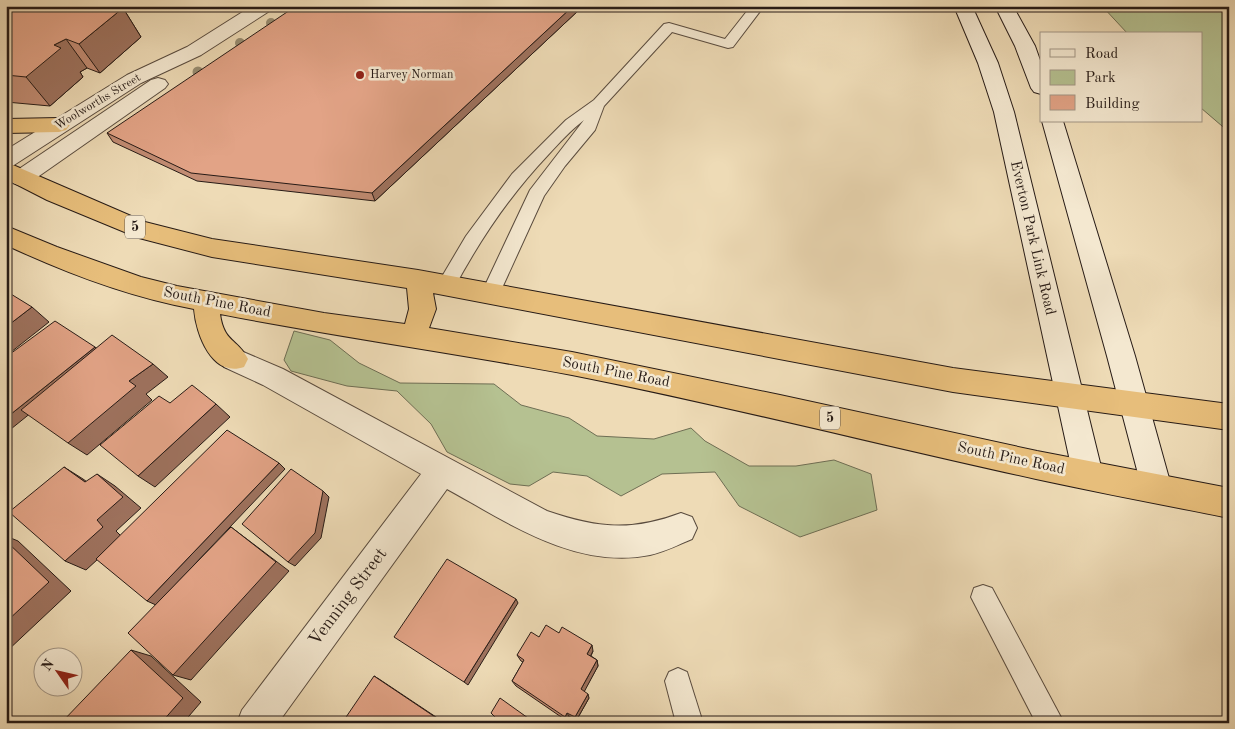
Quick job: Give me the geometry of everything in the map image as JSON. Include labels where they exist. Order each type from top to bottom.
[{"type":"highway","points":[[6,126],[59,125]]},
{"type":"highway","name":"5","points":[[11,169],[104,216],[139,229],[184,242],[446,285],[953,380],[1229,417]]},
{"type":"highway","name":"South Pine Road","points":[[6,235],[48,254],[138,286],[206,302],[324,324],[412,336],[610,372],[780,407],[1088,475],[1229,503]]},
{"type":"highway","points":[[412,336],[422,317],[423,307],[418,280]]},
{"type":"highway","points":[[206,302],[208,330],[214,340],[234,359]]},
{"type":"main road","name":"Woolworths Street","points":[[11,169],[59,125],[134,79],[194,51],[265,6]]},
{"type":"main road","name":"Everton Park Link Road","points":[[963,6],[988,63],[1004,112],[1088,475]]},
{"type":"main road","points":[[1004,6],[1026,46],[1040,85]]},
{"type":"main road","name":"Woolworths Street","points":[[11,169],[155,87],[194,51]]},
{"type":"main road","points":[[1052,122],[1121,356],[1132,405],[1156,489]]},
{"type":"main road","points":[[234,359],[273,377],[539,523],[572,535],[596,540],[650,540],[681,528]]},
{"type":"main road","name":"Venning Street","points":[[255,723],[442,471]]},
{"type":"lane","points":[[446,285],[461,255],[511,186],[572,121],[597,106],[669,27],[728,44],[758,6]]},
{"type":"lane","points":[[490,294],[536,194],[559,162],[590,126],[597,106]]},
{"type":"lane","points":[[983,597],[1050,723]]},
{"type":"lane","points":[[678,681],[690,723]]},
{"type":"green space","points":[[1102,6],[1229,6],[1229,132],[1202,109],[1202,32],[1126,32]]},
{"type":"green space","points":[[294,331],[330,340],[359,363],[400,383],[494,384],[521,405],[569,418],[597,436],[654,439],[691,428],[705,441],[749,466],[796,466],[834,460],[871,474],[877,510],[800,537],[739,506],[715,472],[662,474],[621,496],[587,476],[553,472],[529,486],[510,484],[447,452],[431,424],[397,391],[347,386],[291,371],[284,360]]},
{"type":"building","points":[[6,6],[118,6],[123,8],[79,44],[66,39],[54,45],[61,48],[26,77],[6,75]]},
{"type":"building","name":"Harvey Norman","points":[[296,6],[573,6],[372,193],[191,173],[107,133]]},
{"type":"building","points":[[6,291],[32,307],[6,327]]},
{"type":"building","points":[[55,321],[95,347],[6,418],[6,395],[11,391],[6,388],[6,357]]},
{"type":"building","points":[[112,335],[153,364],[129,381],[136,386],[68,443],[21,410]]},
{"type":"building","points":[[192,385],[216,404],[138,476],[100,445],[159,396],[170,403]]},
{"type":"building","points":[[227,430],[279,463],[147,601],[96,559]]},
{"type":"building","points":[[64,467],[85,482],[97,474],[123,497],[97,520],[103,527],[65,561],[9,512]]},
{"type":"building","points":[[291,469],[323,491],[315,533],[288,562],[242,524]]},
{"type":"building","points":[[231,527],[276,562],[173,675],[128,633]]},
{"type":"building","points":[[6,541],[49,582],[6,622]]},
{"type":"building","points":[[447,559],[516,599],[464,682],[394,637]]},
{"type":"building","points":[[546,625],[559,633],[562,627],[592,645],[587,654],[597,660],[581,689],[588,694],[575,717],[567,713],[565,717],[512,681],[524,660],[517,655],[531,632],[539,637]]},
{"type":"building","points":[[131,650],[183,698],[161,723],[61,723]]},
{"type":"building","points":[[374,676],[441,721],[440,723],[342,723]]},
{"type":"building","points":[[500,698],[535,723],[491,723],[495,717],[491,713]]},
{"type":"place","name":"Harvey Norman","points":[[360,75]]}]
